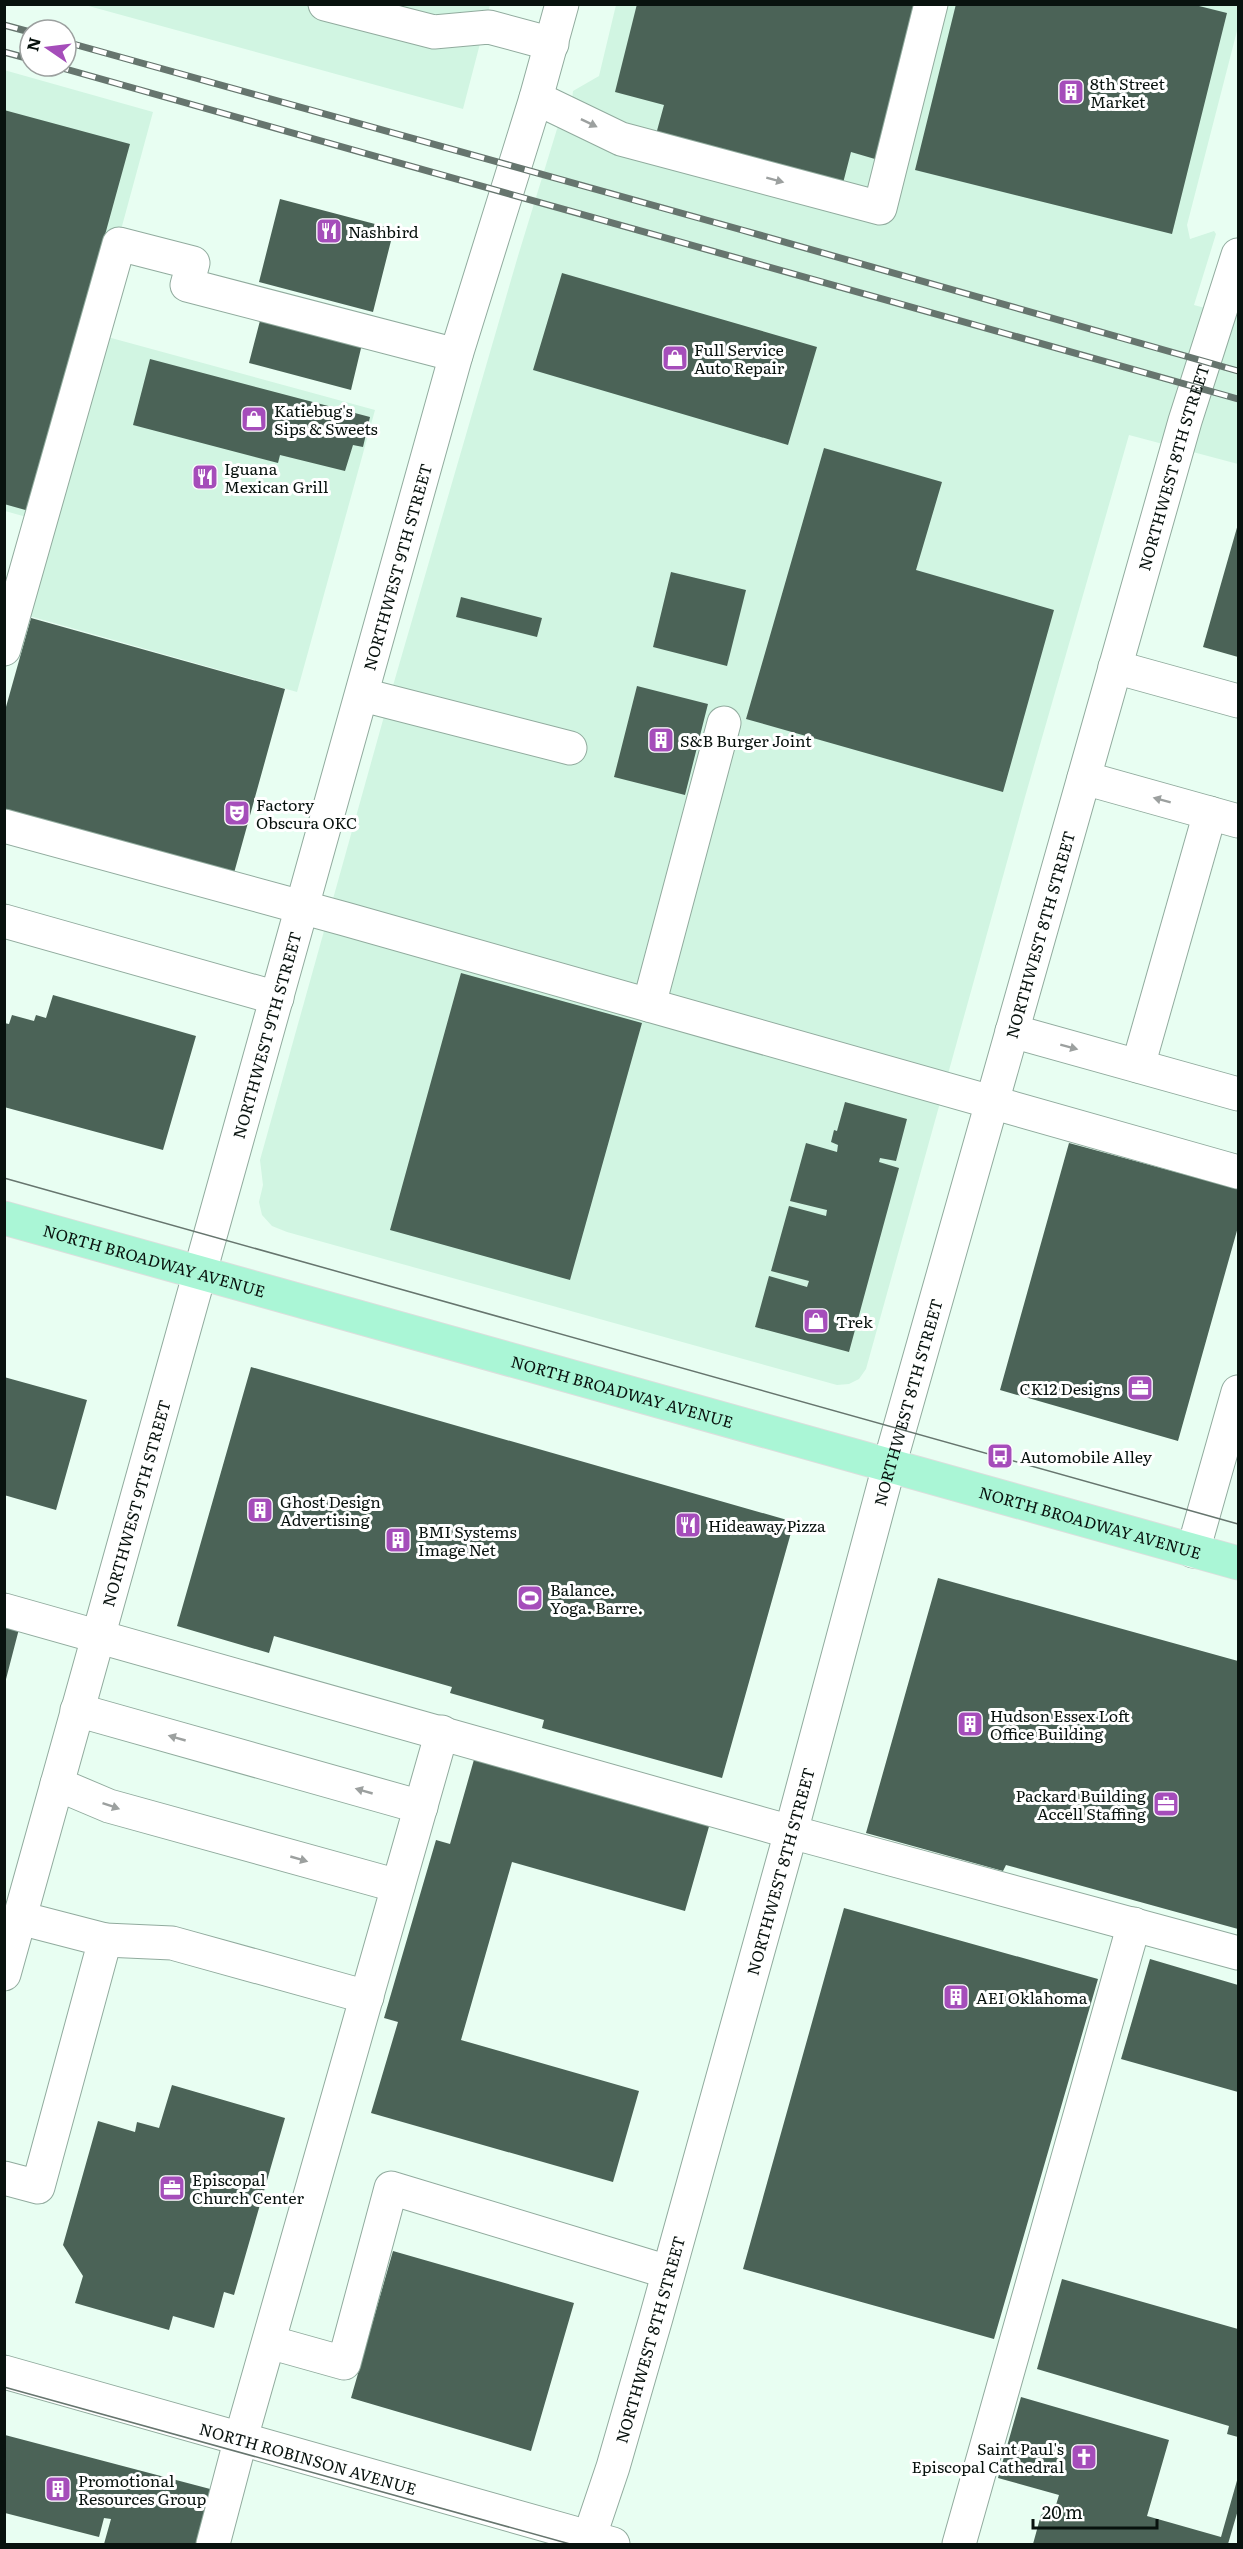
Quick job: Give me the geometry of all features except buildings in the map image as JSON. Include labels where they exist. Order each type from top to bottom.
[{"type":"main road","name":"NORTH BROADWAY AVENUE","points":[[4,1218],[1239,1563]]},
{"type":"street","points":[[325,4],[434,32],[489,27],[552,44]]},
{"type":"street","name":"NORTHWEST 9TH STREET","points":[[4,1974],[363,695],[456,355],[536,98],[562,4]]},
{"type":"street","points":[[536,98],[621,139],[880,208],[931,4]]},
{"type":"street","points":[[4,649],[119,244],[193,263],[187,285],[456,355]]},
{"type":"street","name":"NORTHWEST 8TH STREET","points":[[596,2542],[613,2467],[791,1832],[889,1466],[1185,421],[1238,259]]},
{"type":"street","points":[[1115,667],[1239,701]]},
{"type":"street","points":[[363,695],[570,748]]},
{"type":"street","points":[[649,1005],[724,723]]},
{"type":"street","points":[[1084,778],[1224,817],[1137,1066]]},
{"type":"street","points":[[4,826],[345,919],[1239,1172]]},
{"type":"street","points":[[4,921],[277,998]]},
{"type":"street","points":[[1012,1031],[1239,1094]]},
{"type":"street","points":[[1193,1551],[1239,1392]]},
{"type":"street","points":[[4,1610],[791,1832],[1239,1953]]},
{"type":"street","points":[[77,1710],[421,1807]]},
{"type":"street","points":[[213,2544],[241,2438],[442,1732]]},
{"type":"street","points":[[57,1784],[110,1806],[398,1886]]},
{"type":"street","points":[[20,1918],[105,1940],[172,1943],[367,1997]]},
{"type":"street","points":[[959,2544],[1134,1924]]},
{"type":"street","points":[[4,2178],[38,2187],[105,1940]]},
{"type":"street","points":[[269,2342],[344,2362],[391,2188],[668,2272]]},
{"type":"street","name":"NORTH ROBINSON AVENUE","points":[[4,2372],[241,2438],[596,2542]]},
{"type":"shaded area","points":[[85,5],[490,5],[463,109]]},
{"type":"shaded area","points":[[616,5],[1238,5],[1238,27],[1187,225],[1190,239],[1214,231],[1216,234],[1194,305],[1238,317],[1238,464],[1129,435],[1025,797],[866,1369],[859,1379],[849,1384],[837,1385],[287,1232],[272,1226],[262,1215],[259,1202],[263,1185],[260,1160],[383,720],[518,256],[557,129],[572,100],[573,91],[599,76]]},
{"type":"shaded area","name":"Iguana Mexican Grill","points":[[4,70],[18,74],[18,78],[32,78],[153,112],[93,333],[375,410],[297,692],[15,612],[41,521],[5,511]]},
{"type":"tram line","points":[[4,1178],[1238,1524]]},
{"type":"tram line","points":[[4,2387],[570,2544]]},
{"type":"railway","points":[[4,25],[18,29]]},
{"type":"railway","points":[[78,45],[1238,371]]},
{"type":"railway","points":[[4,52],[18,56]]},
{"type":"railway","points":[[78,72],[1238,399]]},
{"type":"place","name":"8th Street Market","points":[[1071,92]]},
{"type":"place","name":"Nashbird","points":[[329,231]]},
{"type":"place","name":"Full Service Auto Repair","points":[[675,358]]},
{"type":"place","name":"Katiebug's Sips & Sweets","points":[[254,419]]},
{"type":"place","name":"Iguana Mexican Grill","points":[[205,477]]},
{"type":"place","name":"S&B Burger Joint","points":[[661,740]]},
{"type":"place","name":"Factory Obscura OKC","points":[[237,813]]},
{"type":"place","name":"Trek","points":[[816,1321]]},
{"type":"place","name":"CK12 Designs","points":[[1140,1388]]},
{"type":"place","name":"Automobile Alley","points":[[1000,1456]]},
{"type":"place","name":"Ghost Design Advertising","points":[[260,1510]]},
{"type":"place","name":"Hideaway Pizza","points":[[688,1525]]},
{"type":"place","name":"BMI Systems Image Net","points":[[398,1540]]},
{"type":"place","name":"Balance. Yoga. Barre.","points":[[530,1598]]},
{"type":"place","name":"Hudson Essex Loft Office Building","points":[[970,1724]]},
{"type":"place","name":"Packard Building Accell Staffing","points":[[1166,1804]]},
{"type":"place","name":"AEI Oklahoma","points":[[956,1997]]},
{"type":"place","name":"Episcopal Church Center","points":[[172,2188]]},
{"type":"place","name":"Saint Paul's Episcopal Cathedral","points":[[1084,2457]]},
{"type":"place","name":"Promotional Resources Group","points":[[58,2489]]}]
